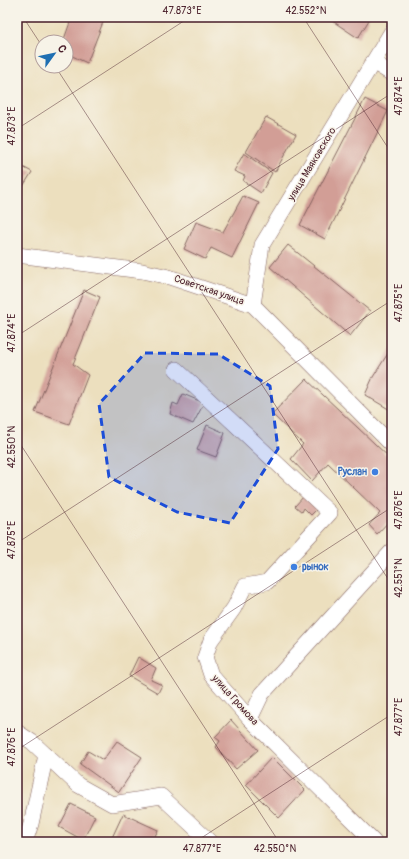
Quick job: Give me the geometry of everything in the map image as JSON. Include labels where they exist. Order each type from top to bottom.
[{"type":"street","name":"улица Маяковского","points":[[252,305],[262,246],[392,31]]},
{"type":"street","points":[[373,62],[392,74]]},
{"type":"street","name":"Советская улица","points":[[17,255],[142,271],[169,277],[252,305],[392,445]]},
{"type":"street","name":"улица Громова","points":[[176,369],[330,513],[267,582],[245,586],[234,608],[211,640],[206,657],[211,675],[250,719],[374,842]]},
{"type":"street","points":[[250,719],[262,694],[392,551]]},
{"type":"street","points":[[17,732],[32,742],[78,786],[112,804],[161,796],[210,842]]},
{"type":"street","points":[[25,842],[31,824],[46,755]]},
{"type":"highlighted area","points":[[145,353],[218,354],[270,386],[278,449],[230,523],[177,512],[109,477],[99,404]]},
{"type":"building","points":[[72,17],[105,17],[87,63],[74,57],[74,34],[66,34]]},
{"type":"building","points":[[333,17],[365,17],[369,20],[358,38],[331,20]]},
{"type":"building","points":[[365,99],[388,111],[325,239],[300,225]]},
{"type":"building","points":[[266,117],[296,134],[275,172],[246,152]]},
{"type":"building","points":[[244,153],[272,173],[261,193],[243,181],[245,176],[234,171]]},
{"type":"building","points":[[17,164],[32,172],[17,196]]},
{"type":"building","points":[[243,196],[259,203],[232,258],[211,248],[205,259],[184,249],[196,222],[223,232]]},
{"type":"building","points":[[288,245],[370,311],[350,336],[270,267]]},
{"type":"building","points":[[84,290],[100,297],[73,364],[88,375],[69,424],[35,412]]},
{"type":"building","points":[[392,347],[392,411],[365,395],[373,377]]},
{"type":"building","points":[[306,379],[392,460],[392,518],[377,534],[369,525],[380,513],[328,463],[312,481],[291,459],[303,444],[272,414]]},
{"type":"building","points":[[183,394],[204,403],[193,424],[170,414],[173,403],[178,405]]},
{"type":"building","points":[[207,425],[225,433],[216,457],[197,450]]},
{"type":"building","points":[[304,496],[318,508],[311,515],[304,508],[302,512],[295,506]]},
{"type":"building","points":[[138,657],[156,668],[151,680],[162,685],[158,693],[129,676]]},
{"type":"building","points":[[231,720],[258,750],[236,769],[216,747],[220,741],[215,737]]},
{"type":"building","points":[[117,741],[142,757],[119,792],[80,764],[88,751],[103,760]]},
{"type":"building","points":[[272,757],[305,790],[279,818],[246,785]]},
{"type":"building","points":[[71,804],[95,816],[83,840],[59,827]]},
{"type":"building","points":[[123,814],[158,830],[152,842],[110,842]]},
{"type":"place","name":"Руслан","points":[[375,472]]},
{"type":"place","name":"рынок","points":[[294,567]]}]
